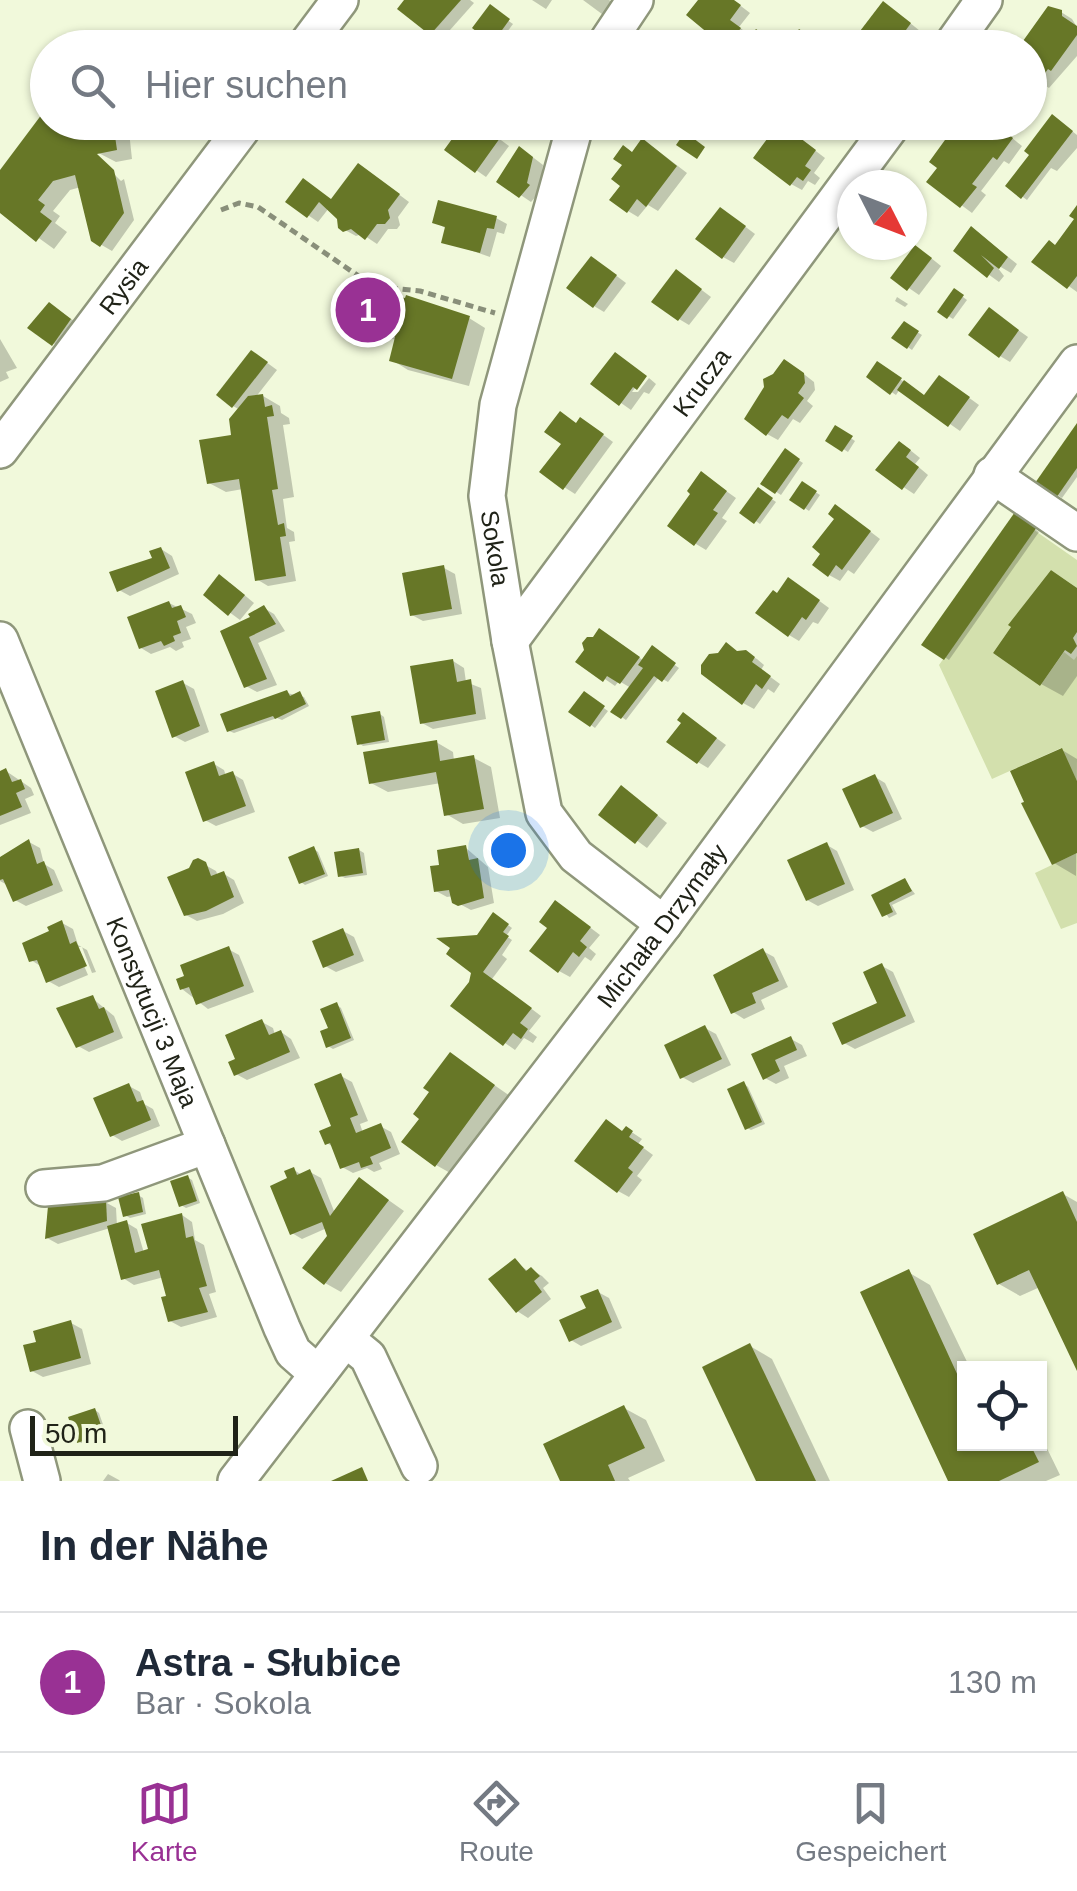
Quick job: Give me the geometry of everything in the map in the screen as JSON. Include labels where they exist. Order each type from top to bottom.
[{"type":"street","points":[[318,30],[340,0]]},
{"type":"street","points":[[616,30],[635,0]]},
{"type":"street","points":[[963,30],[984,0]]},
{"type":"street","name":"Rysia","points":[[0,450],[234,140]]},
{"type":"street","name":"Sokola","points":[[571,140],[498,405],[487,496],[510,641],[544,813],[576,856],[664,924]]},
{"type":"street","name":"Krucza","points":[[510,641],[881,140]]},
{"type":"street","name":"Michała Drzymały","points":[[236,1481],[664,924],[1077,363]]},
{"type":"street","points":[[992,475],[1077,534]]},
{"type":"street","points":[[497,559],[557,577]]},
{"type":"street","name":"Konstytucji 3 Maja","points":[[0,640],[294,1352],[318,1374]]},
{"type":"street","points":[[44,1188],[103,1182],[206,1144]]},
{"type":"street","points":[[346,1338],[368,1356],[419,1466]]},
{"type":"street","points":[[28,1428],[42,1481]]},
{"type":"path","points":[[178,214],[204,216],[238,203],[258,206],[373,286],[420,292],[522,322]]},
{"type":"green space","points":[[1034,530],[1077,560],[1077,588],[1051,570],[1009,624],[1011,627],[993,653],[1040,686],[1064,652],[1074,660],[1077,656],[1077,781],[1061,748],[992,779],[939,665]]},
{"type":"green space","points":[[1077,853],[1077,923],[1061,929],[1035,873]]},
{"type":"building","points":[[404,0],[461,0],[434,30],[424,30],[397,9]]},
{"type":"building","points":[[698,0],[734,0],[741,5],[730,20],[741,28],[704,30],[686,15]]},
{"type":"building","points":[[883,1],[911,23],[906,30],[861,30]]},
{"type":"building","points":[[490,4],[510,19],[502,30],[472,28]]},
{"type":"building","points":[[1048,6],[1062,10],[1062,16],[1077,26],[1077,35],[1051,71],[1047,70],[1047,30],[1031,30]]},
{"type":"building","points":[[1052,114],[1073,131],[1021,199],[1005,186],[1029,155],[1024,151],[1032,140],[1047,140],[1047,121]]},
{"type":"building","points":[[30,130],[30,140],[116,140],[117,150],[97,154],[114,170],[124,213],[100,247],[91,241],[75,175],[53,181],[38,200],[45,205],[40,212],[52,221],[36,242],[0,213],[0,170]]},
{"type":"building","points":[[451,140],[499,140],[475,173],[444,150]]},
{"type":"building","points":[[644,140],[677,166],[646,207],[637,199],[627,213],[609,200],[620,186],[611,179],[622,165],[613,159],[623,145],[632,152]]},
{"type":"building","points":[[679,140],[696,140],[705,147],[697,159],[676,145]]},
{"type":"building","points":[[766,140],[803,140],[816,150],[805,166],[811,170],[803,181],[797,177],[790,186],[753,158]]},
{"type":"building","points":[[945,140],[1012,140],[972,184],[977,187],[960,208],[927,183],[937,168],[929,162]]},
{"type":"building","points":[[519,146],[533,157],[527,183],[530,185],[519,198],[496,182]]},
{"type":"building","points":[[358,163],[400,194],[388,210],[390,218],[385,224],[377,224],[365,240],[351,229],[343,232],[338,228],[337,219],[319,202],[307,218],[285,202],[303,178],[331,199]]},
{"type":"building","points":[[438,200],[497,216],[494,229],[487,228],[480,253],[441,243],[445,227],[432,223]]},
{"type":"building","points":[[1077,205],[1077,276],[1067,289],[1031,262],[1049,240],[1055,245],[1074,219],[1069,216]]},
{"type":"building","points":[[720,207],[746,226],[722,259],[695,239]]},
{"type":"building","points":[[971,226],[1008,257],[999,269],[981,255],[994,268],[987,278],[953,251]]},
{"type":"building","points":[[927,254],[932,258],[907,291],[890,278],[904,260],[927,260]]},
{"type":"building","points":[[591,256],[617,275],[593,308],[566,288]]},
{"type":"building","points":[[676,269],[702,289],[678,321],[651,302]]},
{"type":"building","points":[[364,287],[405,298],[406,295],[470,316],[452,379],[389,361],[395,337],[354,326]]},
{"type":"building","points":[[954,288],[964,295],[947,319],[937,312]]},
{"type":"building","points":[[49,302],[71,319],[52,346],[27,328]]},
{"type":"building","points":[[989,307],[1019,330],[999,358],[968,335]]},
{"type":"building","points":[[904,321],[919,331],[907,349],[891,338]]},
{"type":"building","points":[[251,350],[268,362],[232,408],[216,395]]},
{"type":"building","points":[[615,352],[647,376],[619,406],[590,384]]},
{"type":"building","points":[[784,359],[804,373],[805,383],[798,393],[804,398],[788,419],[782,415],[766,436],[744,419],[764,387],[763,379],[773,374]]},
{"type":"building","points":[[877,361],[902,378],[890,395],[866,377]]},
{"type":"building","points":[[939,375],[970,397],[948,427],[897,390],[904,380],[924,395]]},
{"type":"building","points":[[263,394],[265,407],[272,405],[274,416],[267,417],[278,489],[272,490],[278,525],[284,523],[286,536],[280,537],[286,576],[255,581],[239,479],[207,484],[199,440],[231,435],[229,419],[248,396]]},
{"type":"building","points":[[560,411],[576,423],[580,417],[604,434],[563,490],[539,472],[561,444],[544,432]]},
{"type":"building","points":[[1077,423],[1077,468],[1056,498],[1035,483]]},
{"type":"building","points":[[835,425],[853,436],[842,452],[825,441]]},
{"type":"building","points":[[899,441],[911,450],[906,457],[919,467],[902,490],[875,470]]},
{"type":"building","points":[[785,448],[800,459],[775,494],[760,484]]},
{"type":"building","points":[[701,471],[727,491],[713,510],[718,513],[694,546],[667,526]]},
{"type":"building","points":[[802,481],[817,491],[804,510],[789,500]]},
{"type":"building","points":[[758,487],[773,498],[754,524],[739,513]]},
{"type":"building","points":[[835,504],[871,531],[842,570],[836,565],[828,577],[812,565],[820,554],[812,547],[834,519],[828,514]]},
{"type":"building","points":[[1015,512],[1037,527],[944,660],[921,645]]},
{"type":"building","points":[[161,547],[170,568],[117,592],[109,572],[152,558],[149,551]]},
{"type":"building","points":[[444,565],[452,609],[410,616],[402,573]]},
{"type":"building","points":[[1051,570],[1077,588],[1077,632],[1073,638],[1077,646],[1071,654],[1065,650],[1040,686],[993,653],[1011,627],[1008,625]]},
{"type":"building","points":[[219,574],[245,595],[228,616],[203,595]]},
{"type":"building","points":[[788,577],[820,600],[788,637],[755,613]]},
{"type":"building","points":[[169,601],[172,608],[181,605],[186,617],[177,621],[181,633],[164,646],[161,641],[139,649],[127,617]]},
{"type":"building","points":[[264,605],[276,624],[249,637],[267,679],[244,688],[220,631],[250,617],[248,614]]},
{"type":"building","points":[[599,628],[640,657],[620,684],[607,676],[603,682],[575,662],[584,650],[582,643]]},
{"type":"building","points":[[726,642],[737,651],[746,650],[755,657],[752,662],[771,676],[762,689],[756,684],[742,705],[701,674],[701,665],[709,654],[718,653]]},
{"type":"building","points":[[652,645],[676,663],[662,682],[654,676],[621,719],[610,712],[643,668],[638,665]]},
{"type":"building","points":[[453,659],[457,682],[471,679],[476,714],[420,724],[410,666]]},
{"type":"building","points":[[183,680],[200,726],[172,738],[155,691]]},
{"type":"building","points":[[287,690],[290,696],[300,691],[306,704],[275,719],[273,716],[227,732],[220,714]]},
{"type":"building","points":[[584,691],[605,706],[590,727],[568,712]]},
{"type":"building","points":[[380,711],[385,740],[357,745],[351,716]]},
{"type":"building","points":[[683,712],[717,738],[697,764],[666,742],[681,723],[677,720]]},
{"type":"building","points":[[437,740],[440,761],[474,755],[484,809],[444,816],[436,772],[369,784],[363,752]]},
{"type":"building","points":[[1062,748],[1077,781],[1077,853],[1052,865],[1021,803],[1024,802],[1010,771]]},
{"type":"building","points":[[214,761],[219,776],[233,771],[246,806],[203,822],[185,772]]},
{"type":"building","points":[[6,768],[12,782],[21,779],[25,789],[16,793],[22,807],[0,816],[0,771]]},
{"type":"building","points":[[875,774],[893,813],[860,828],[842,789]]},
{"type":"building","points":[[621,785],[658,815],[635,844],[598,815]]},
{"type":"building","points":[[29,839],[37,864],[44,861],[53,885],[13,902],[3,879],[0,880],[0,857]]},
{"type":"building","points":[[827,842],[845,884],[806,901],[787,860]]},
{"type":"building","points":[[466,845],[469,860],[478,858],[484,898],[458,906],[452,903],[449,890],[434,892],[430,866],[439,865],[437,850]]},
{"type":"building","points":[[314,846],[325,874],[299,884],[288,857]]},
{"type":"building","points":[[359,848],[363,873],[338,877],[334,852]]},
{"type":"building","points":[[198,858],[206,862],[211,876],[224,871],[234,897],[206,911],[184,916],[167,877],[189,868]]},
{"type":"building","points":[[905,878],[912,891],[889,903],[893,912],[882,917],[871,895]]},
{"type":"building","points":[[555,900],[591,927],[580,941],[587,947],[579,957],[573,952],[558,973],[529,951],[547,928],[539,922]]},
{"type":"building","points":[[493,912],[509,924],[503,932],[509,936],[483,972],[532,1008],[520,1023],[528,1029],[521,1039],[513,1033],[503,1046],[450,1006],[469,982],[471,973],[446,954],[450,948],[436,938],[477,935]]},
{"type":"building","points":[[62,920],[70,944],[76,941],[87,966],[46,983],[37,960],[29,962],[22,943],[49,931],[47,927]]},
{"type":"building","points":[[343,928],[354,955],[323,968],[312,941]]},
{"type":"building","points":[[229,946],[244,986],[196,1005],[189,987],[180,990],[176,979],[184,976],[180,965]]},
{"type":"building","points":[[763,948],[779,981],[752,993],[756,1003],[731,1014],[713,975]]},
{"type":"building","points":[[882,963],[906,1016],[842,1045],[832,1023],[877,1003],[863,972]]},
{"type":"building","points":[[93,995],[99,1009],[104,1007],[114,1032],[76,1048],[56,1008]]},
{"type":"building","points":[[337,1002],[351,1038],[326,1048],[320,1031],[328,1028],[320,1009]]},
{"type":"building","points":[[262,1019],[269,1035],[281,1030],[290,1052],[234,1076],[228,1062],[235,1059],[225,1035]]},
{"type":"building","points":[[705,1025],[722,1059],[680,1079],[664,1045]]},
{"type":"building","points":[[791,1036],[797,1050],[775,1060],[780,1071],[763,1080],[751,1054]]},
{"type":"building","points":[[450,1052],[495,1085],[435,1167],[401,1142],[419,1119],[413,1114],[429,1092],[423,1088]]},
{"type":"building","points":[[341,1073],[358,1115],[350,1118],[356,1133],[381,1123],[391,1148],[370,1157],[373,1164],[361,1168],[359,1162],[340,1169],[330,1143],[325,1145],[319,1131],[331,1126],[314,1084]]},
{"type":"building","points":[[744,1081],[762,1122],[745,1130],[727,1089]]},
{"type":"building","points":[[129,1083],[137,1102],[143,1100],[151,1120],[110,1137],[93,1098]]},
{"type":"building","points":[[606,1119],[622,1131],[626,1126],[633,1131],[629,1137],[644,1147],[628,1168],[633,1172],[617,1193],[574,1161]]},
{"type":"building","points":[[294,1167],[297,1175],[310,1169],[330,1216],[359,1177],[389,1200],[324,1285],[302,1268],[327,1236],[322,1222],[290,1235],[270,1186],[287,1178],[284,1171]]},
{"type":"building","points":[[188,1175],[197,1201],[179,1207],[170,1181]]},
{"type":"building","points":[[1063,1191],[1077,1222],[1077,1371],[1029,1270],[997,1285],[973,1234]]},
{"type":"building","points":[[139,1192],[143,1212],[123,1217],[118,1197]]},
{"type":"building","points":[[106,1200],[107,1221],[45,1239],[48,1206]]},
{"type":"building","points":[[182,1213],[186,1238],[193,1236],[207,1286],[199,1288],[208,1312],[168,1322],[159,1270],[121,1280],[107,1226],[127,1220],[135,1253],[148,1249],[141,1224]]},
{"type":"building","points":[[515,1258],[526,1271],[531,1267],[540,1276],[534,1281],[542,1292],[516,1313],[488,1279]]},
{"type":"building","points":[[909,1269],[957,1374],[957,1451],[1034,1451],[1039,1462],[999,1481],[948,1481],[860,1292]]},
{"type":"building","points":[[598,1289],[612,1322],[569,1342],[559,1320],[586,1308],[580,1296]]},
{"type":"building","points":[[71,1320],[81,1358],[30,1372],[23,1345],[36,1342],[33,1331]]},
{"type":"building","points":[[750,1343],[816,1481],[756,1481],[702,1367]]},
{"type":"building","points":[[624,1405],[645,1448],[608,1465],[615,1481],[560,1481],[543,1444]]},
{"type":"building","points":[[95,1408],[104,1434],[77,1443],[68,1417]]},
{"type":"building","points":[[362,1467],[368,1481],[331,1481]]},
{"type":"place","name":"Astra - Słubice","points":[[368,310]]}]
